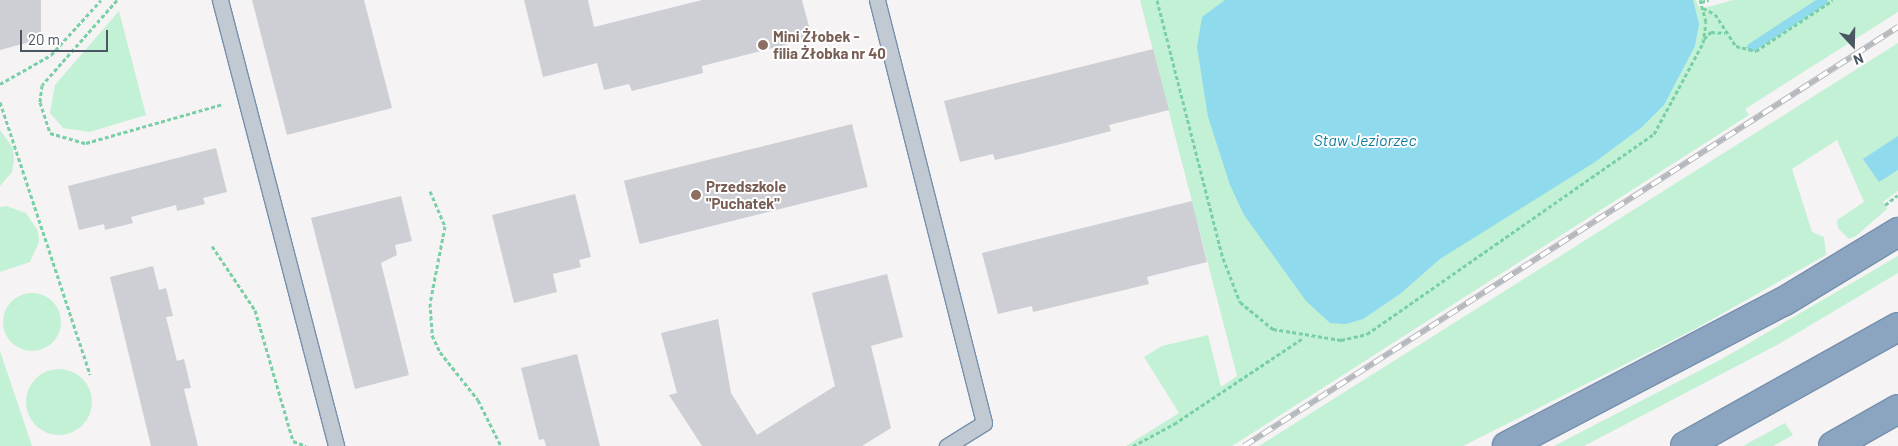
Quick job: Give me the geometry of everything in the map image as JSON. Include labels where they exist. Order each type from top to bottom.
[{"type":"highway","points":[[1507,446],[1782,302],[1898,232]]},
{"type":"highway","points":[[1685,446],[1898,327]]},
{"type":"highway","points":[[1833,446],[1898,409]]},
{"type":"lane","points":[[220,0],[336,446]]},
{"type":"lane","points":[[877,0],[984,423],[947,446]]},
{"type":"path","points":[[0,84],[51,55],[101,0]]},
{"type":"path","points":[[117,0],[42,85],[40,102],[50,133],[86,143],[245,98]]},
{"type":"path","points":[[1157,0],[1233,288],[1259,320],[1273,329],[1304,337],[1341,340],[1367,334],[1617,164],[1654,134],[1704,40],[1711,32],[1725,34]]},
{"type":"path","points":[[1704,40],[1703,8],[1700,1],[1709,0]]},
{"type":"path","points":[[1703,8],[1715,14],[1725,34],[1736,46],[1756,50],[1832,0]]},
{"type":"path","points":[[0,102],[90,374]]},
{"type":"path","points":[[430,191],[446,226],[430,303],[432,335],[440,352],[478,400],[501,446]]},
{"type":"path","points":[[1885,205],[1898,195]]},
{"type":"path","points":[[212,246],[255,310],[293,440],[306,446]]},
{"type":"path","points":[[1133,446],[1174,424],[1304,337]]},
{"type":"green space","name":"Staw Jeziorzec","points":[[1140,0],[1696,0],[1700,9],[1733,0],[1898,0],[1898,12],[1745,109],[1749,115],[1232,446],[1126,446],[1179,413],[1144,357],[1162,346],[1208,335],[1221,387],[1237,376]]},
{"type":"green space","points":[[119,11],[146,115],[90,132],[63,128],[50,113],[55,85]]},
{"type":"green space","points":[[1898,43],[1898,191],[1883,202],[1887,209],[1856,236],[1849,239],[1838,228],[1837,220],[1864,202],[1837,140],[1792,169],[1812,232],[1824,237],[1826,255],[1695,329],[1463,446],[1259,446]]},
{"type":"green space","points":[[0,130],[13,148],[14,160],[12,172],[0,186]]},
{"type":"green space","points":[[6,206],[26,213],[38,231],[39,242],[30,262],[0,272],[0,207]]},
{"type":"green space","points":[[1898,256],[1898,273],[1777,345],[1584,446],[1554,446],[1720,360]]},
{"type":"green space","points":[[32,293],[48,298],[56,306],[61,322],[56,338],[48,346],[32,351],[16,346],[8,338],[3,322],[8,306],[16,298]]},
{"type":"green space","points":[[0,351],[32,446],[0,446]]},
{"type":"green space","points":[[53,369],[65,369],[77,374],[87,384],[92,396],[90,415],[77,430],[65,435],[53,435],[41,430],[31,420],[26,408],[26,396],[31,384],[41,374]]},
{"type":"green space","points":[[1785,423],[1793,435],[1773,446],[1743,446]]},
{"type":"water","name":"Staw Jeziorzec","points":[[1225,0],[1693,0],[1699,24],[1695,46],[1664,105],[1642,127],[1595,162],[1440,259],[1400,294],[1363,319],[1346,324],[1330,323],[1306,301],[1244,215],[1230,185],[1208,117],[1197,47],[1202,17]]},
{"type":"water","points":[[1898,136],[1898,170],[1879,182],[1863,159]]},
{"type":"building","points":[[0,0],[41,0],[41,39],[0,50]]},
{"type":"building","points":[[252,0],[364,0],[392,108],[287,135]]},
{"type":"building","points":[[524,0],[588,0],[594,27],[702,0],[802,0],[812,38],[702,66],[703,73],[632,91],[629,84],[604,90],[597,63],[543,77]]},
{"type":"building","points":[[1153,49],[1169,110],[1109,125],[1111,131],[1061,144],[995,160],[993,154],[960,162],[944,101]]},
{"type":"building","points":[[852,124],[868,187],[640,244],[624,181]]},
{"type":"building","points":[[216,148],[227,192],[203,198],[205,204],[177,211],[176,205],[131,217],[133,223],[105,230],[104,224],[79,230],[68,186]]},
{"type":"building","points":[[575,194],[591,257],[579,260],[581,267],[553,274],[557,292],[514,303],[492,215]]},
{"type":"building","points":[[401,196],[412,241],[395,245],[397,255],[381,263],[409,375],[355,389],[311,218]]},
{"type":"building","points":[[1192,201],[1207,262],[1147,277],[1149,284],[1033,312],[1032,306],[998,314],[982,253]]},
{"type":"building","points":[[153,266],[159,290],[166,288],[173,316],[166,317],[177,361],[184,359],[191,388],[184,389],[198,446],[151,446],[110,277]]},
{"type":"building","points":[[887,274],[903,337],[871,346],[891,428],[862,446],[702,446],[669,395],[677,393],[661,333],[718,319],[731,393],[757,435],[835,386],[812,293]]},
{"type":"building","points":[[577,354],[600,446],[546,446],[544,439],[539,440],[521,368]]},
{"type":"waterway","points":[[1751,47],[1823,0]]},
{"type":"railway","points":[[1244,446],[1898,27]]},
{"type":"place","name":"Mini Żłobek - filia Żłobka nr 40","points":[[763,45]]},
{"type":"place","name":"Przedszkole \"Puchatek\"","points":[[696,195]]}]
